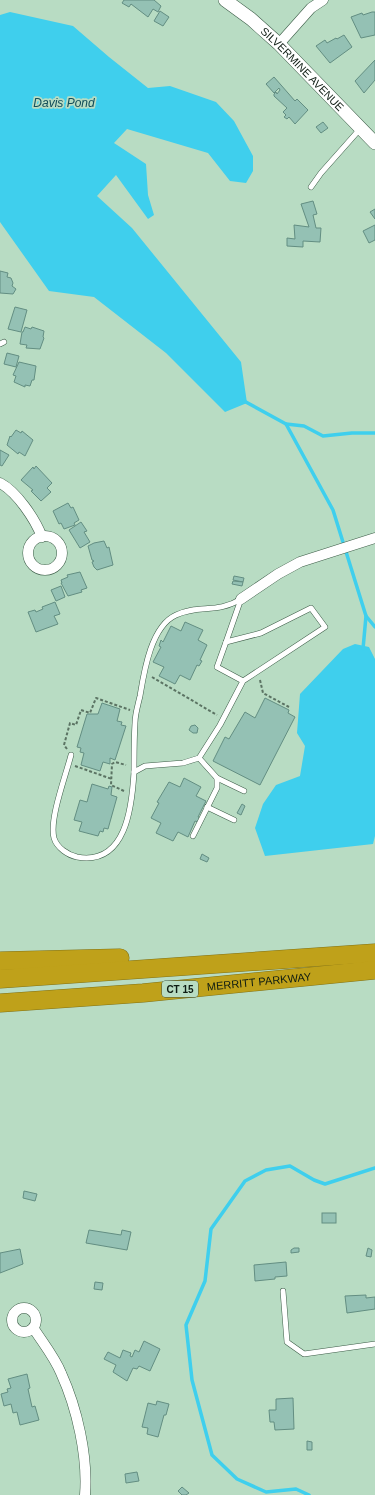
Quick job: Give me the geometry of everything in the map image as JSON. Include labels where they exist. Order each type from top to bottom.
[{"type":"highway","points":[[0,962],[162,958],[240,962]]},
{"type":"highway","name":"MERRITT PARKWAY","points":[[0,978],[240,962],[367,963]]},
{"type":"highway","name":"MERRITT PARKWAY","points":[[0,1003],[143,993],[367,963]]},
{"type":"highway","points":[[0,1015],[143,993]]},
{"type":"street","name":"SILVERMINE AVENUE","points":[[225,0],[251,19],[279,44],[375,143]]},
{"type":"street","points":[[279,44],[311,8],[323,0]]},
{"type":"street","points":[[0,482],[11,489],[39,528],[42,537]]},
{"type":"street","points":[[241,599],[289,567],[312,557],[375,538]]},
{"type":"street","points":[[34,1329],[61,1372],[76,1414],[86,1476],[85,1495]]},
{"type":"lane","points":[[311,187],[321,172],[361,128]]},
{"type":"lane","points":[[241,599],[217,667],[243,681]]},
{"type":"lane","points":[[71,755],[54,816],[54,838],[58,845],[69,854],[89,858],[107,854],[113,849],[125,824],[133,794],[136,713],[144,672],[152,646],[163,626],[175,615],[191,610],[221,608],[229,606],[241,599]]},
{"type":"lane","points":[[134,769],[145,766],[183,763],[199,758],[243,681],[325,627],[311,608],[262,633],[226,642]]},
{"type":"lane","points":[[199,758],[217,778],[244,791]]},
{"type":"lane","points":[[193,836],[217,788],[217,778]]},
{"type":"lane","points":[[208,807],[234,820]]},
{"type":"lane","points":[[283,1291],[286,1342],[304,1354],[375,1344]]},
{"type":"path","points":[[257,671],[263,693],[289,707]]},
{"type":"path","points":[[144,672],[223,718]]},
{"type":"path","points":[[71,755],[64,745],[70,723],[76,725],[81,710],[90,713],[96,698],[136,713]]},
{"type":"path","points":[[133,794],[111,785],[112,764],[115,762],[134,769]]},
{"type":"path","points":[[68,764],[112,779]]},
{"type":"water","name":"Davis Pond","points":[[10,12],[73,26],[148,88],[170,86],[216,102],[234,121],[253,156],[253,171],[246,183],[230,181],[208,153],[127,129],[114,143],[146,164],[148,195],[154,215],[148,219],[116,175],[97,196],[132,228],[241,362],[247,403],[225,412],[166,353],[94,297],[49,291],[0,222],[0,15]]},
{"type":"water","points":[[355,644],[369,647],[375,659],[375,836],[373,844],[265,856],[255,828],[263,804],[276,785],[300,776],[305,746],[297,733],[300,694],[343,649]]},
{"type":"building","points":[[124,0],[154,0],[161,6],[158,12],[153,9],[148,17],[131,4],[129,7],[122,3]]},
{"type":"building","points":[[160,11],[169,17],[163,26],[154,21]]},
{"type":"building","points":[[375,12],[375,35],[361,38],[351,17],[362,13],[363,15]]},
{"type":"building","points":[[344,35],[352,47],[330,63],[316,46],[325,40],[327,43]]},
{"type":"building","points":[[375,60],[375,80],[364,93],[355,81]]},
{"type":"building","points":[[274,77],[295,101],[297,99],[308,110],[295,124],[289,117],[287,119],[284,117],[286,115],[283,112],[287,108],[274,96],[276,92],[277,94],[280,90],[279,88],[274,93],[266,84]]},
{"type":"building","points":[[323,122],[328,128],[321,133],[316,127]]},
{"type":"building","points":[[313,201],[317,214],[313,215],[316,228],[321,228],[320,242],[303,241],[303,247],[287,246],[287,238],[295,239],[294,225],[309,227],[301,204]]},
{"type":"building","points":[[375,209],[375,219],[370,212]]},
{"type":"building","points":[[375,225],[375,240],[369,243],[363,231]]},
{"type":"building","points":[[0,271],[8,273],[7,277],[11,278],[13,283],[12,286],[16,289],[13,294],[0,293]]},
{"type":"building","points":[[15,307],[27,310],[21,332],[8,329]]},
{"type":"building","points":[[25,327],[31,329],[32,327],[44,331],[44,338],[40,349],[26,348],[27,345],[20,344],[22,332]]},
{"type":"building","points":[[7,353],[19,356],[16,367],[4,364]]},
{"type":"building","points":[[19,362],[36,366],[34,380],[32,380],[30,386],[25,385],[25,387],[14,382],[16,376],[13,375]]},
{"type":"building","points":[[16,430],[21,433],[22,431],[33,440],[25,456],[19,452],[18,454],[7,445],[10,436],[11,437]]},
{"type":"building","points":[[0,450],[9,455],[2,466],[0,465]]},
{"type":"building","points":[[36,466],[52,483],[47,488],[51,492],[41,501],[31,491],[33,490],[21,480],[33,467],[34,469]]},
{"type":"building","points":[[68,503],[71,508],[73,507],[79,520],[74,523],[75,525],[64,529],[61,523],[59,524],[53,511]]},
{"type":"building","points":[[81,522],[87,531],[84,532],[90,542],[80,548],[69,530]]},
{"type":"building","points":[[104,541],[107,548],[109,547],[113,565],[97,570],[92,562],[94,561],[92,560],[88,546]]},
{"type":"building","points":[[80,572],[87,588],[81,590],[82,592],[68,596],[61,583],[61,580],[68,577],[67,575]]},
{"type":"building","points":[[234,576],[244,578],[243,582],[233,580]]},
{"type":"building","points":[[233,581],[243,582],[242,586],[232,584]]},
{"type":"building","points":[[61,586],[65,597],[56,601],[51,590]]},
{"type":"building","points":[[55,602],[60,614],[54,616],[58,624],[36,632],[28,612],[35,610],[36,612],[43,609],[42,607]]},
{"type":"building","points":[[185,622],[203,630],[198,640],[207,645],[200,660],[202,661],[199,666],[197,665],[190,680],[180,675],[175,684],[159,676],[164,667],[153,662],[161,647],[159,646],[161,640],[163,642],[171,626],[181,631]]},
{"type":"building","points":[[265,698],[289,710],[288,713],[295,717],[260,785],[213,761],[225,737],[229,739],[245,712],[255,718]]},
{"type":"building","points":[[102,703],[120,709],[117,721],[122,722],[121,725],[126,726],[115,760],[110,758],[110,764],[103,762],[100,771],[81,765],[84,753],[80,752],[81,748],[77,747],[87,714],[98,714]]},
{"type":"building","points":[[195,725],[198,728],[197,733],[193,733],[189,730],[191,726]]},
{"type":"building","points":[[184,778],[201,787],[196,796],[206,801],[198,817],[200,818],[198,822],[195,821],[188,837],[178,832],[173,841],[156,833],[161,823],[151,818],[159,803],[157,802],[169,782],[180,787]]},
{"type":"building","points":[[92,784],[108,789],[109,786],[112,787],[111,795],[117,797],[108,829],[104,828],[103,832],[100,831],[98,836],[79,831],[82,822],[74,820],[80,800],[87,802]]},
{"type":"building","points":[[242,804],[245,806],[241,815],[237,813]]},
{"type":"building","points":[[202,854],[209,858],[207,862],[200,859]]},
{"type":"building","points":[[24,1191],[37,1194],[35,1201],[23,1198]]},
{"type":"building","points":[[322,1213],[336,1213],[336,1223],[322,1223]]},
{"type":"building","points":[[89,1230],[121,1235],[122,1230],[131,1232],[127,1250],[86,1243]]},
{"type":"building","points":[[294,1248],[299,1248],[299,1252],[291,1253],[291,1250]]},
{"type":"building","points":[[368,1248],[372,1250],[371,1257],[366,1256]]},
{"type":"building","points":[[20,1249],[23,1264],[0,1273],[0,1253]]},
{"type":"building","points":[[286,1262],[287,1276],[255,1281],[254,1265]]},
{"type":"building","points":[[95,1282],[103,1283],[102,1290],[94,1289]]},
{"type":"building","points":[[366,1295],[366,1298],[375,1297],[375,1309],[347,1313],[345,1296]]},
{"type":"building","points":[[144,1341],[160,1349],[150,1371],[139,1366],[137,1369],[133,1368],[127,1381],[113,1372],[116,1365],[104,1359],[108,1352],[120,1358],[123,1350],[131,1353],[130,1356],[132,1357],[135,1350],[139,1352]]},
{"type":"building","points":[[27,1374],[30,1388],[28,1389],[32,1407],[35,1406],[39,1420],[20,1425],[17,1412],[13,1413],[11,1404],[4,1406],[1,1394],[8,1392],[7,1389],[11,1388],[8,1379]]},
{"type":"building","points":[[293,1398],[294,1429],[275,1430],[274,1422],[270,1422],[269,1410],[276,1410],[276,1399]]},
{"type":"building","points":[[157,1401],[169,1404],[166,1415],[164,1415],[158,1437],[147,1434],[148,1428],[142,1427],[148,1403],[156,1405]]},
{"type":"building","points":[[307,1441],[312,1442],[312,1450],[307,1450]]},
{"type":"building","points":[[137,1472],[139,1481],[126,1483],[125,1474]]},
{"type":"building","points":[[182,1487],[189,1493],[182,1495],[178,1491]]},
{"type":"waterway","points":[[244,401],[286,424],[333,510],[366,616],[375,627]]},
{"type":"waterway","points":[[286,424],[304,426],[323,436],[352,433],[375,433]]},
{"type":"waterway","points":[[363,649],[366,616]]},
{"type":"waterway","points":[[309,1495],[296,1489],[266,1492],[237,1479],[212,1455],[192,1380],[186,1325],[205,1281],[211,1229],[245,1181],[266,1170],[290,1166],[314,1180],[325,1184],[375,1168]]}]
